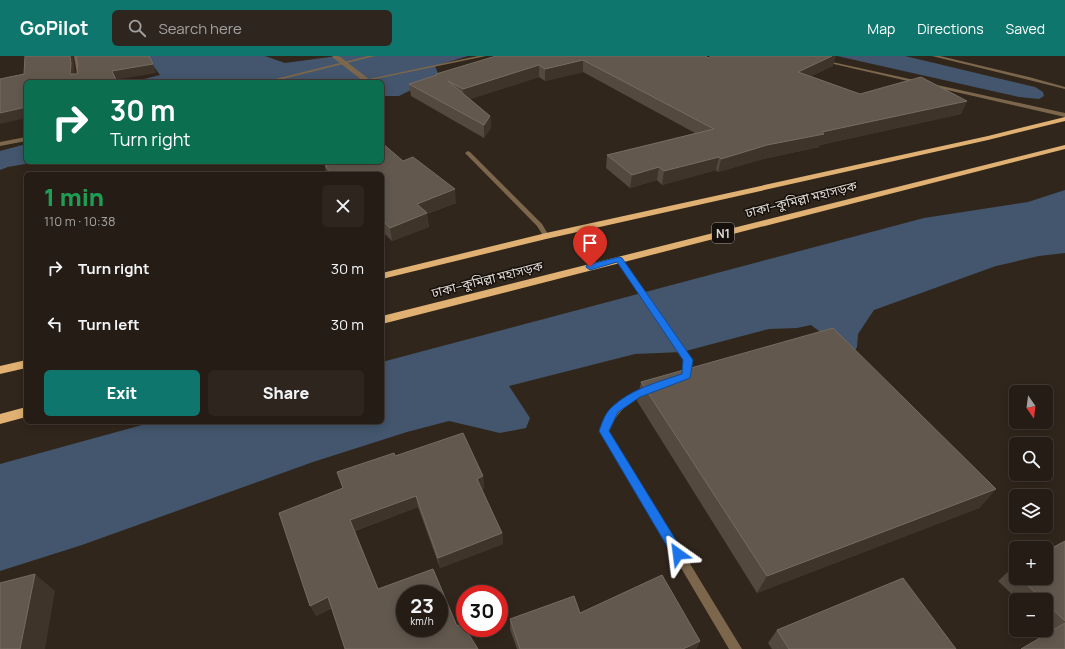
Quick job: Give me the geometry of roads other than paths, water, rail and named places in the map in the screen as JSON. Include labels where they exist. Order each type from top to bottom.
[{"type":"highway","name":"ঢাকা–কুমিল্লা মহাসড়ক","points":[[384,276],[546,236],[988,138],[1065,119]]},
{"type":"highway","name":"ঢাকা–কুমিল্লা মহাসড়ক","points":[[384,319],[1065,146]]},
{"type":"highway","points":[[0,370],[24,364]]},
{"type":"highway","points":[[0,418],[24,412]]},
{"type":"street","points":[[76,56],[79,73],[78,80]]},
{"type":"street","points":[[334,56],[366,80],[484,56]]},
{"type":"street","points":[[273,80],[372,56]]},
{"type":"street","points":[[934,56],[1065,88]]},
{"type":"street","points":[[816,59],[1065,115]]},
{"type":"street","points":[[0,144],[24,138]]},
{"type":"street","points":[[468,153],[540,225],[546,236]]},
{"type":"street","points":[[619,260],[688,360],[687,376],[672,381]]},
{"type":"street","points":[[658,386],[636,394],[615,410],[608,419],[604,431],[736,649]]},
{"type":"water","points":[[146,56],[265,56],[285,63],[337,56],[468,56],[435,66],[439,76],[399,96],[384,96],[384,80],[140,80],[160,75]]},
{"type":"water","points":[[837,56],[905,56],[1035,87],[1043,92],[1044,96],[1039,99],[1019,97]]},
{"type":"water","points":[[24,145],[25,164],[0,170],[0,151]]},
{"type":"water","points":[[1065,190],[1065,253],[1039,256],[996,266],[874,310],[858,334],[857,347],[852,356],[811,325],[797,328],[769,329],[682,352],[635,354],[509,386],[530,418],[526,428],[500,433],[449,421],[407,432],[313,462],[82,545],[0,571],[0,464],[146,424],[384,424],[384,361],[924,218],[1028,202]]}]
